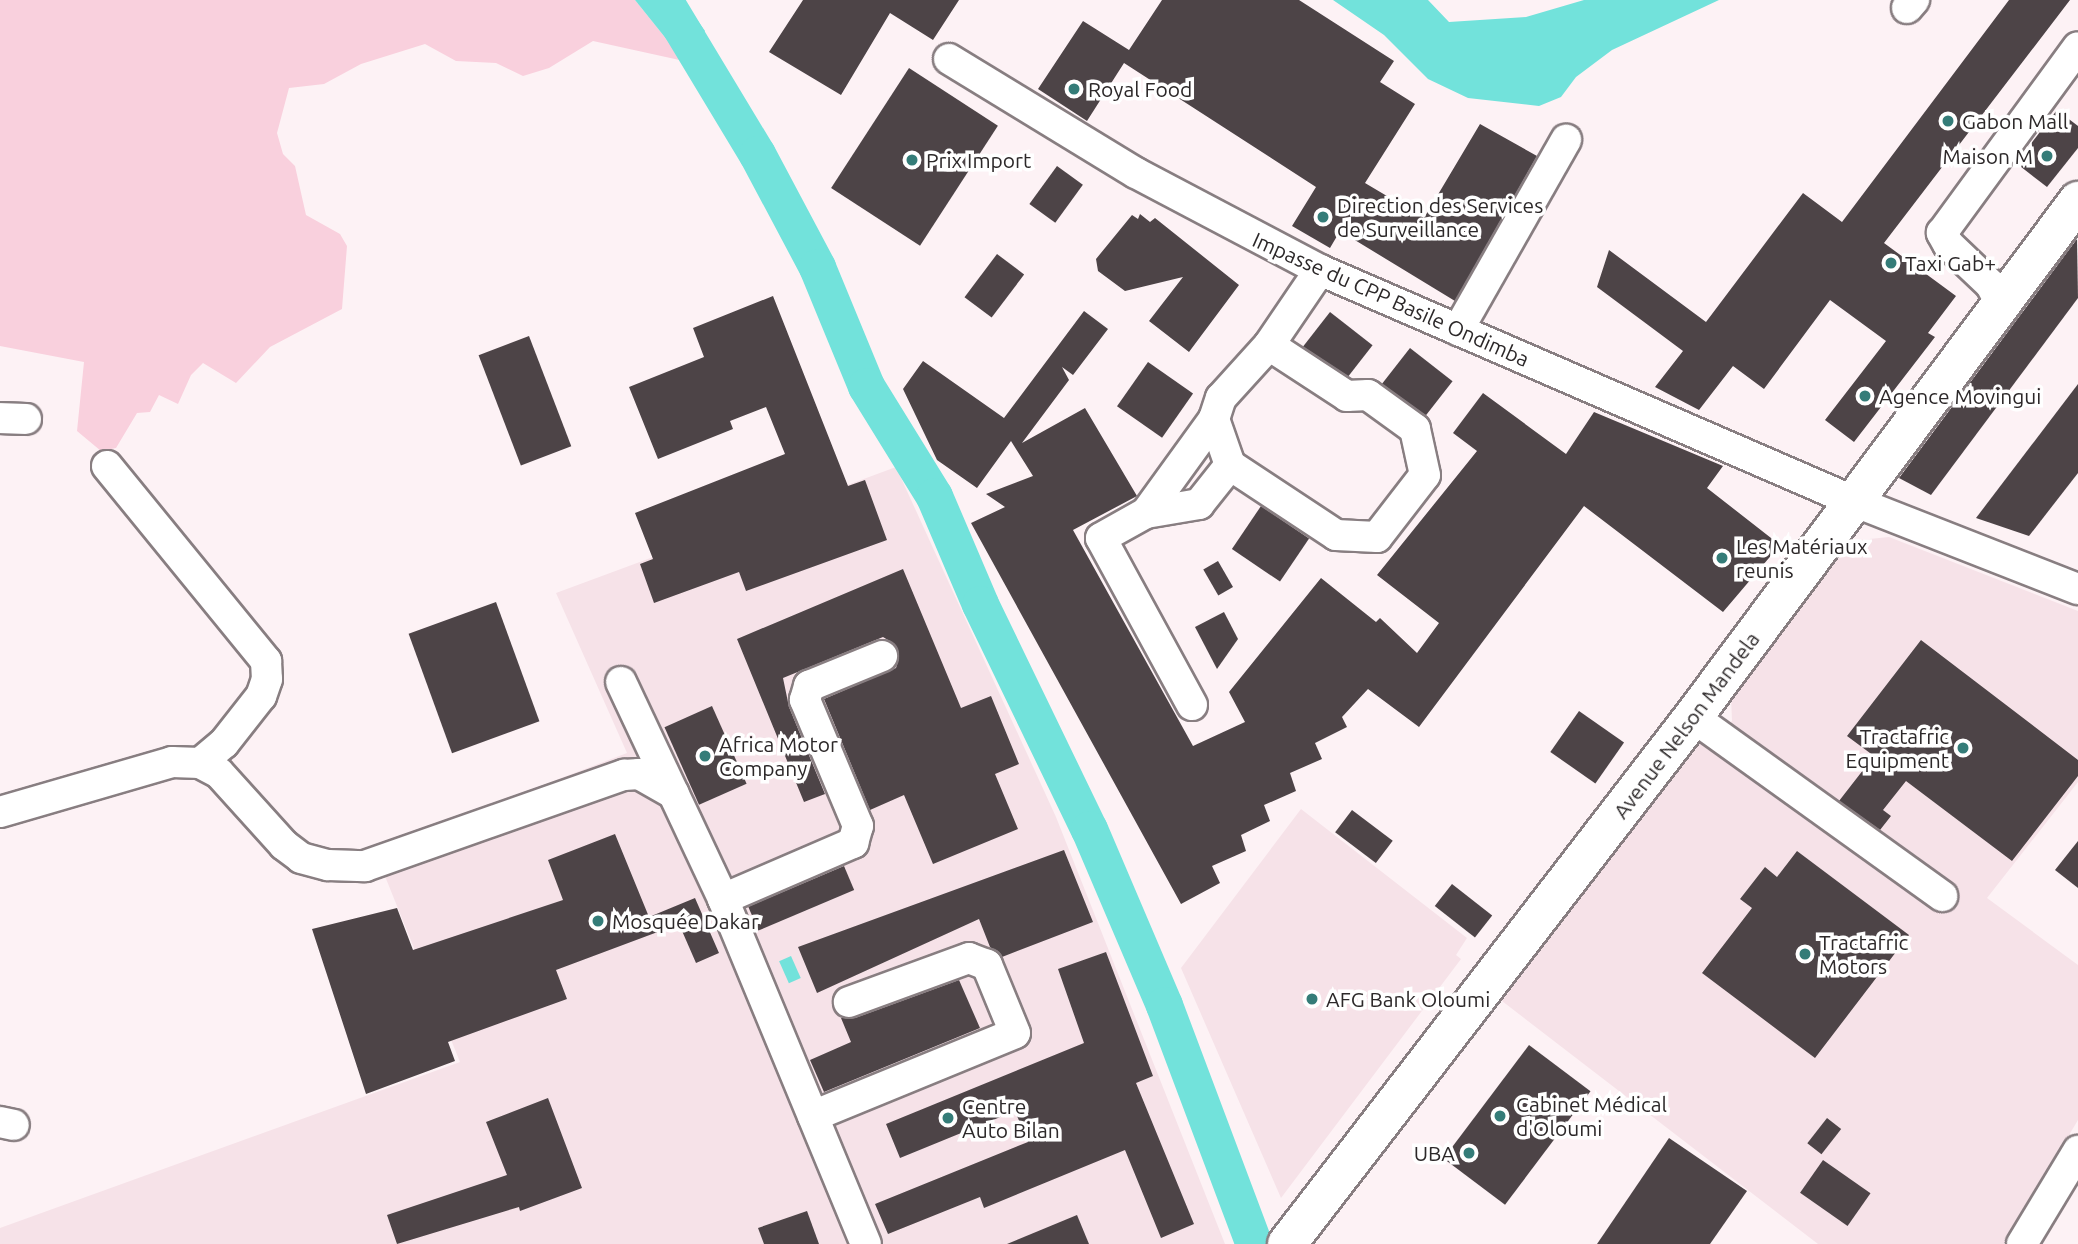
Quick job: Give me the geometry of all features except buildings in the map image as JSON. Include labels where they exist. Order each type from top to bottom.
[{"type":"main road","name":"Avenue Nelson Mandela","points":[[1290,1241],[1693,717],[2078,201]]},
{"type":"street","points":[[2001,304],[1991,285],[1948,244],[1942,233],[2078,47]]},
{"type":"street","name":"Impasse du CPP Basile Ondimba","points":[[949,59],[1136,173],[1321,270],[1853,500],[2078,589]]},
{"type":"street","points":[[1458,330],[1566,140]]},
{"type":"street","points":[[1146,513],[1214,419],[1221,398],[1269,345],[1321,270]]},
{"type":"street","points":[[1214,419],[1230,465],[1336,534],[1377,537],[1425,475],[1415,429],[1368,395],[1347,396],[1269,345]]},
{"type":"street","points":[[1192,705],[1101,538],[1146,513],[1199,503],[1230,465]]},
{"type":"street","points":[[107,466],[266,661],[261,696],[224,743],[200,763]]},
{"type":"street","points":[[723,899],[853,843],[858,826],[805,700],[809,686],[882,656]]},
{"type":"street","points":[[621,682],[723,899],[866,1244]]},
{"type":"street","points":[[1693,717],[1942,896]]},
{"type":"street","points":[[0,812],[172,762],[200,763],[219,773],[284,845],[302,858],[328,865],[365,866],[624,775],[639,774],[674,794]]},
{"type":"street","points":[[813,1116],[1015,1033],[987,965],[969,958],[849,1002]]},
{"type":"street","points":[[2022,1244],[2078,1151]]},
{"type":"shaded area","points":[[0,0],[635,0],[684,61],[593,41],[549,68],[523,76],[496,63],[456,61],[425,44],[361,64],[324,84],[289,88],[277,133],[283,154],[295,166],[306,215],[340,234],[347,246],[342,309],[270,347],[236,383],[203,363],[191,375],[178,404],[159,395],[150,412],[137,413],[116,448],[101,451],[77,431],[84,362],[0,346]]},
{"type":"shaded area","points":[[896,467],[1056,817],[1225,1244],[0,1244],[0,1228],[460,1062],[374,849],[627,753],[556,593]]},
{"type":"shaded area","points":[[1889,537],[2078,611],[2078,782],[1987,898],[2078,965],[2078,1120],[2004,1244],[1818,1244],[1502,1001],[1694,743],[1711,741],[1732,721],[1731,696],[1850,541]]},
{"type":"shaded area","name":"AFG Bank Oloumi","points":[[1301,809],[1467,938],[1456,955],[1461,959],[1281,1198],[1181,968]]},
{"type":"water","points":[[635,0],[683,0],[705,31],[684,61]]},
{"type":"water","points":[[1333,0],[1428,0],[1449,22],[1526,17],[1584,0],[1719,0],[1612,50],[1576,77],[1561,97],[1539,106],[1468,98],[1428,79],[1384,35]]},
{"type":"water","points":[[791,956],[801,978],[789,983],[779,961]]},
{"type":"waterway","points":[[664,0],[757,154],[817,267],[866,386],[934,496],[980,604],[1089,829],[1164,1005],[1254,1244]]},
{"type":"place","name":"Royal Food","points":[[1074,89]]},
{"type":"place","name":"Gabon Mall","points":[[1948,121]]},
{"type":"place","name":"Maison M","points":[[2047,156]]},
{"type":"place","name":"Prix Import","points":[[912,160]]},
{"type":"place","name":"Direction des Services de Surveillance","points":[[1323,217]]},
{"type":"place","name":"Taxi Gab+","points":[[1891,263]]},
{"type":"place","name":"Agence Movingui","points":[[1865,396]]},
{"type":"place","name":"Les Matériaux reunis","points":[[1722,558]]},
{"type":"place","name":"Tractafric Equipment","points":[[1963,748]]},
{"type":"place","name":"Africa Motor Company","points":[[705,756]]},
{"type":"place","name":"Mosquée Dakar","points":[[598,921]]},
{"type":"place","name":"Tractafric Motors","points":[[1805,954]]},
{"type":"place","name":"AFG Bank Oloumi","points":[[1312,999]]},
{"type":"place","name":"Cabinet Médical d'Oloumi","points":[[1500,1116]]},
{"type":"place","name":"Centre Auto Bilan","points":[[948,1118]]},
{"type":"place","name":"UBA","points":[[1469,1153]]}]
